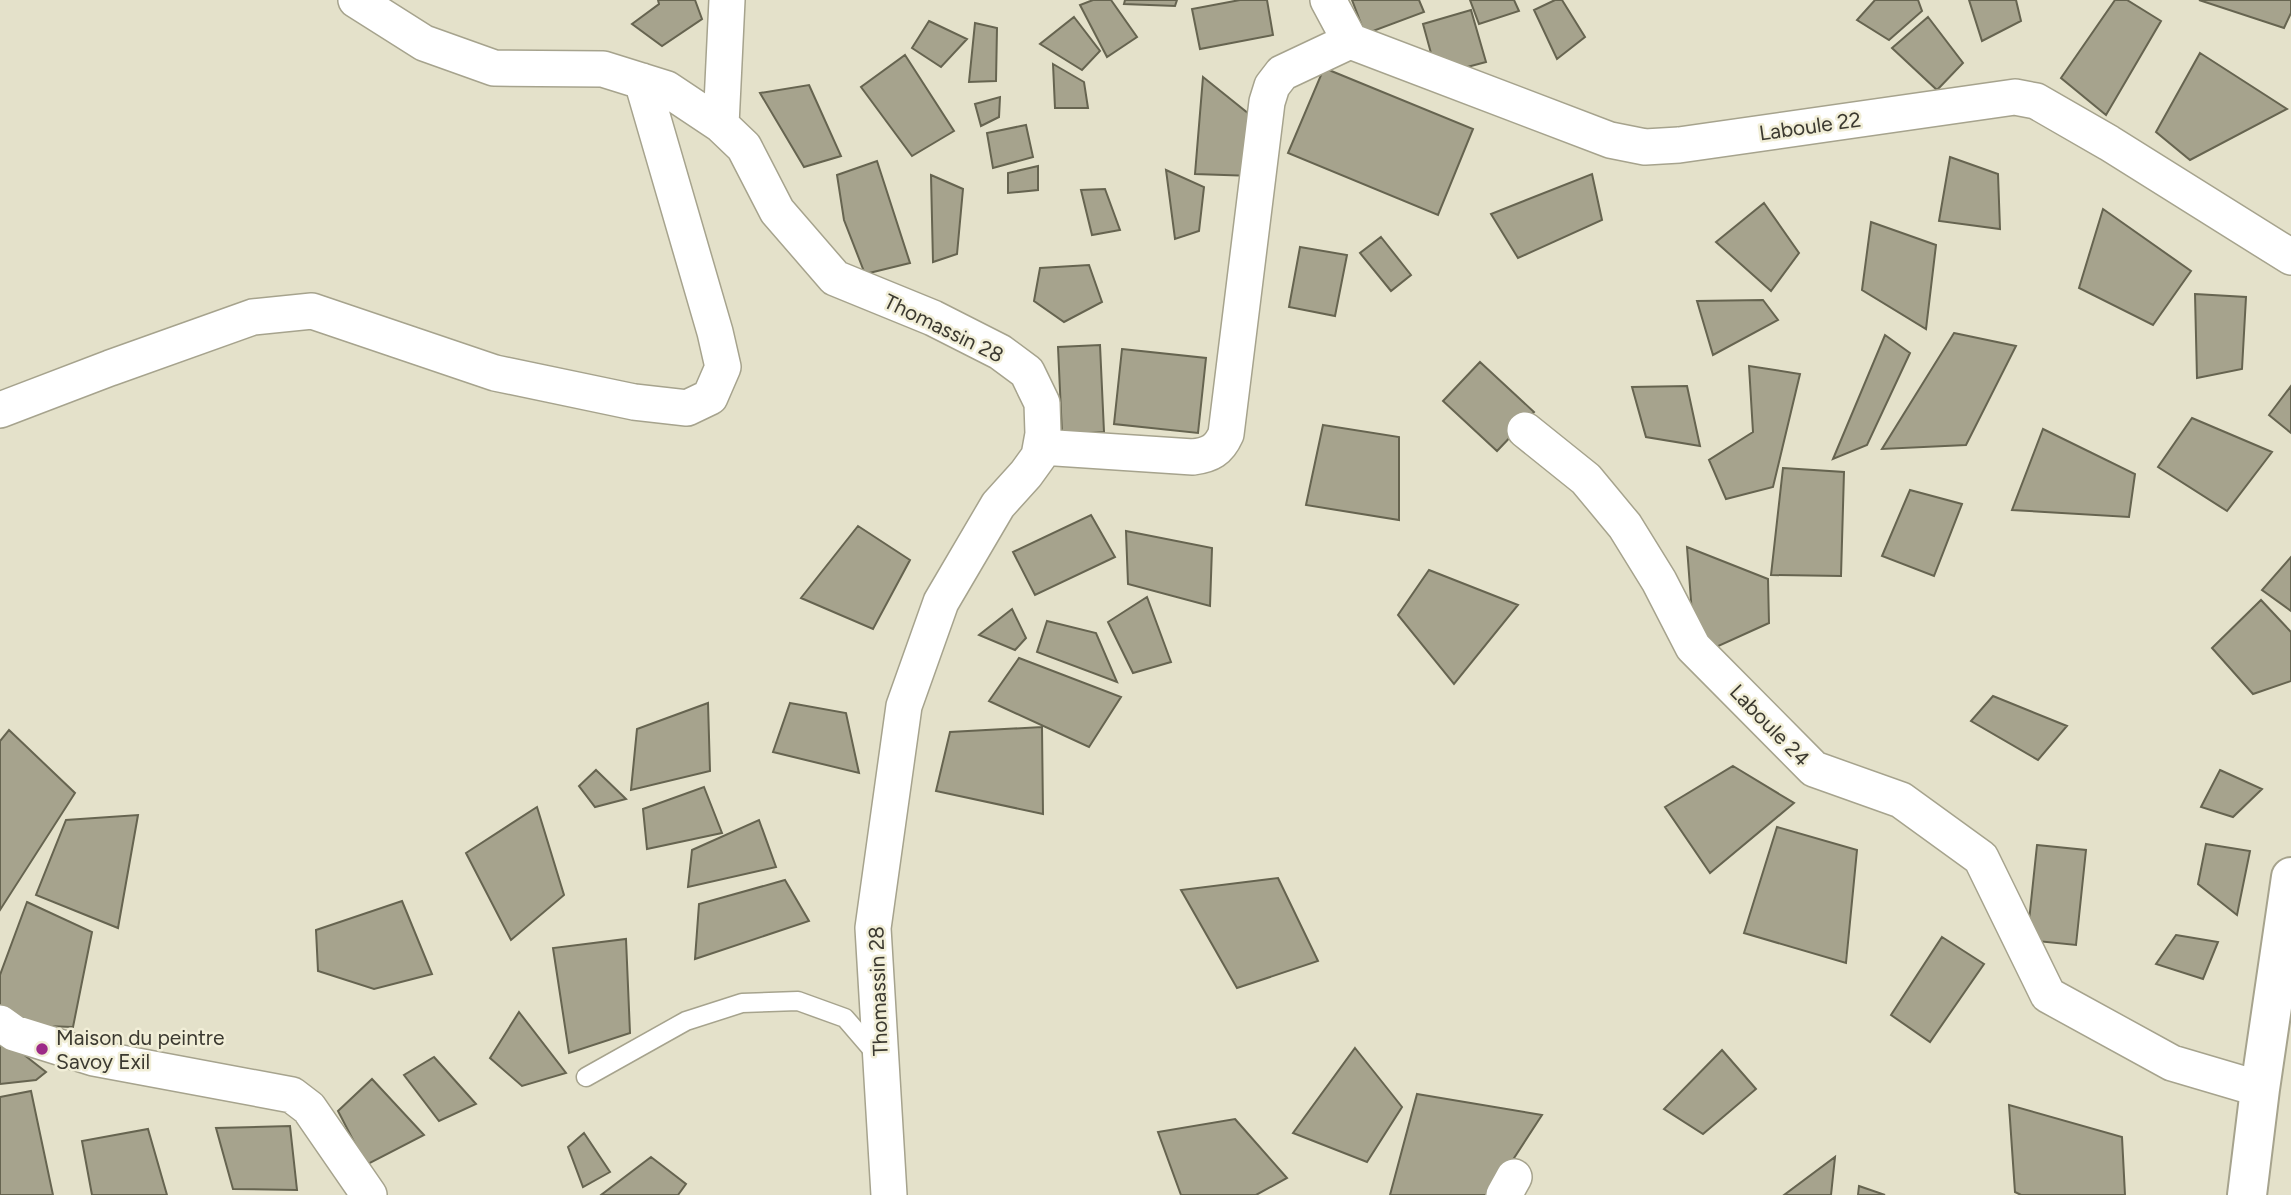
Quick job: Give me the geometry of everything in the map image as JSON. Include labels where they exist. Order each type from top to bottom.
[{"type":"main road","points":[[2247,1195],[2291,877]]},
{"type":"street","name":"Thomassin 28","points":[[356,0],[424,43],[494,68],[603,69],[667,89],[721,125],[744,147],[777,211],[835,278],[933,318],[1000,352],[1027,372],[1042,403],[1043,435],[1040,456],[998,505],[941,602],[904,706],[873,928],[889,1195]]},
{"type":"street","points":[[721,125],[727,0]]},
{"type":"street","points":[[1041,447],[1193,457],[1210,455],[1222,445],[1226,434],[1267,102],[1272,86],[1282,73],[1350,41],[1328,0]]},
{"type":"street","name":"Laboule 22","points":[[1350,41],[1610,140],[1645,147],[1679,145],[2015,97],[2036,101],[2109,143],[2291,257]]},
{"type":"street","points":[[0,410],[253,317],[312,311],[508,376],[634,402],[687,408],[710,397],[723,367],[642,81]]},
{"type":"street","name":"Laboule 24","points":[[1525,430],[1586,479],[1625,526],[1659,581],[1693,647],[1814,769],[1901,800],[1981,858],[2048,995],[2172,1063],[2260,1089]]},
{"type":"street","points":[[0,1023],[14,1033],[94,1058],[292,1096],[309,1108],[369,1195]]},
{"type":"lane","points":[[586,1077],[686,1021],[742,1003],[797,1000],[845,1018],[881,1059]]},
{"type":"building","points":[[658,0],[695,0],[702,19],[662,46],[632,24],[659,4]]},
{"type":"building","points":[[1093,0],[1111,0],[1137,37],[1107,57],[1080,5]]},
{"type":"building","points":[[1125,0],[1177,0],[1175,6],[1124,4]]},
{"type":"building","points":[[1240,0],[1267,0],[1273,35],[1200,49],[1192,9]]},
{"type":"building","points":[[1352,0],[1419,0],[1424,12],[1365,34]]},
{"type":"building","points":[[1470,0],[1514,0],[1519,11],[1479,24]]},
{"type":"building","points":[[1555,0],[1562,0],[1585,37],[1557,59],[1534,10]]},
{"type":"building","points":[[1875,0],[1918,0],[1922,11],[1889,40],[1857,20]]},
{"type":"building","points":[[1969,0],[2016,0],[2021,21],[1982,41]]},
{"type":"building","points":[[2115,0],[2127,0],[2161,21],[2106,115],[2061,78]]},
{"type":"building","points":[[2199,0],[2291,0],[2291,13],[2284,28]]},
{"type":"building","points":[[1471,10],[1486,62],[1437,75],[1423,24]]},
{"type":"building","points":[[1074,17],[1100,51],[1082,70],[1040,44]]},
{"type":"building","points":[[1928,17],[1963,63],[1937,90],[1892,48]]},
{"type":"building","points":[[929,21],[967,39],[941,67],[912,48]]},
{"type":"building","points":[[975,23],[997,28],[996,81],[969,82]]},
{"type":"building","points":[[2200,53],[2287,109],[2190,160],[2156,132]]},
{"type":"building","points":[[905,55],[954,131],[912,156],[861,87]]},
{"type":"building","points":[[1053,64],[1084,82],[1088,108],[1055,108]]},
{"type":"building","points":[[1324,68],[1473,129],[1438,215],[1288,153]]},
{"type":"building","points":[[1203,77],[1254,118],[1253,176],[1195,174]]},
{"type":"building","points":[[809,85],[841,156],[804,167],[760,93]]},
{"type":"building","points":[[1000,97],[999,117],[981,126],[975,104]]},
{"type":"building","points":[[1026,125],[1033,157],[993,168],[987,133]]},
{"type":"building","points":[[1950,157],[1998,174],[2000,229],[1939,221]]},
{"type":"building","points":[[877,161],[910,263],[865,274],[844,220],[837,175]]},
{"type":"building","points":[[1038,166],[1038,190],[1008,193],[1008,173]]},
{"type":"building","points":[[1166,170],[1204,187],[1199,231],[1175,239]]},
{"type":"building","points":[[1592,174],[1602,220],[1518,258],[1491,214]]},
{"type":"building","points":[[931,175],[963,189],[957,254],[933,262]]},
{"type":"building","points":[[1105,189],[1120,230],[1092,235],[1081,190]]},
{"type":"building","points":[[1764,203],[1799,253],[1771,291],[1716,242]]},
{"type":"building","points":[[2103,209],[2191,271],[2153,325],[2079,288]]},
{"type":"building","points":[[1871,222],[1936,245],[1926,329],[1862,290]]},
{"type":"building","points":[[1381,237],[1411,275],[1391,291],[1360,253]]},
{"type":"building","points":[[1300,247],[1347,255],[1335,316],[1289,307]]},
{"type":"building","points":[[1089,265],[1102,302],[1064,322],[1034,301],[1040,268]]},
{"type":"building","points":[[2195,294],[2246,297],[2242,369],[2197,378]]},
{"type":"building","points":[[1763,300],[1778,320],[1713,355],[1697,301]]},
{"type":"building","points":[[1954,333],[2016,346],[1966,445],[1882,449]]},
{"type":"building","points":[[1885,335],[1910,353],[1867,445],[1833,459]]},
{"type":"building","points":[[1100,345],[1104,432],[1062,434],[1058,347]]},
{"type":"building","points":[[1122,349],[1206,358],[1198,433],[1114,424]]},
{"type":"building","points":[[1480,362],[1534,412],[1497,451],[1443,401]]},
{"type":"building","points":[[1749,366],[1800,374],[1773,487],[1726,499],[1709,460],[1753,432]]},
{"type":"building","points":[[1687,386],[1700,446],[1646,437],[1632,387]]},
{"type":"building","points":[[2291,386],[2291,433],[2269,415]]},
{"type":"building","points":[[2192,418],[2272,452],[2227,511],[2158,467]]},
{"type":"building","points":[[1323,425],[1399,437],[1399,520],[1306,505]]},
{"type":"building","points":[[2043,429],[2135,474],[2129,517],[2012,510]]},
{"type":"building","points":[[1783,468],[1844,472],[1841,576],[1771,575]]},
{"type":"building","points":[[1910,490],[1962,504],[1934,576],[1882,556]]},
{"type":"building","points":[[1091,515],[1115,557],[1035,595],[1013,552]]},
{"type":"building","points":[[858,526],[910,560],[873,629],[801,598]]},
{"type":"building","points":[[1126,531],[1212,548],[1210,606],[1128,584]]},
{"type":"building","points":[[1687,547],[1768,579],[1769,623],[1714,648],[1694,641]]},
{"type":"building","points":[[2291,557],[2291,611],[2262,590]]},
{"type":"building","points":[[1429,570],[1518,605],[1454,684],[1398,615]]},
{"type":"building","points":[[1147,597],[1171,662],[1133,673],[1108,622]]},
{"type":"building","points":[[2261,600],[2291,632],[2291,681],[2253,694],[2212,648]]},
{"type":"building","points":[[1012,609],[1026,638],[1015,650],[979,635]]},
{"type":"building","points":[[1047,621],[1096,633],[1117,682],[1037,652]]},
{"type":"building","points":[[1019,658],[1121,697],[1089,747],[989,701]]},
{"type":"building","points":[[1993,696],[2067,726],[2038,760],[1971,721]]},
{"type":"building","points":[[708,703],[710,771],[631,790],[637,729]]},
{"type":"building","points":[[790,703],[846,713],[859,773],[773,752]]},
{"type":"building","points":[[1042,727],[1043,814],[936,791],[950,732]]},
{"type":"building","points":[[9,730],[75,793],[0,910],[0,741]]},
{"type":"building","points":[[1733,766],[1794,803],[1710,873],[1665,807]]},
{"type":"building","points":[[596,770],[626,799],[595,807],[579,786]]},
{"type":"building","points":[[2220,770],[2262,789],[2233,817],[2201,807]]},
{"type":"building","points":[[704,787],[722,833],[647,849],[643,809]]},
{"type":"building","points":[[537,807],[564,895],[511,940],[466,853]]},
{"type":"building","points":[[138,815],[118,928],[36,895],[66,820]]},
{"type":"building","points":[[759,820],[776,867],[688,887],[692,850]]},
{"type":"building","points":[[1777,827],[1857,850],[1846,963],[1744,933]]},
{"type":"building","points":[[2206,844],[2250,851],[2237,915],[2198,884]]},
{"type":"building","points":[[2037,845],[2086,850],[2076,945],[2027,940]]},
{"type":"building","points":[[1278,878],[1318,961],[1237,988],[1181,890]]},
{"type":"building","points":[[785,880],[809,921],[695,959],[699,904]]},
{"type":"building","points":[[402,901],[432,974],[374,989],[318,971],[316,930]]},
{"type":"building","points":[[27,902],[92,932],[73,1027],[15,1025],[0,1011],[0,975]]},
{"type":"building","points":[[2176,935],[2218,942],[2203,979],[2156,964]]},
{"type":"building","points":[[1942,937],[1984,964],[1930,1042],[1891,1015]]},
{"type":"building","points":[[626,939],[630,1033],[569,1053],[553,948]]},
{"type":"building","points":[[519,1012],[566,1073],[522,1086],[490,1058]]},
{"type":"building","points":[[0,1036],[46,1072],[36,1080],[0,1084]]},
{"type":"building","points":[[1355,1048],[1402,1107],[1367,1162],[1293,1133]]},
{"type":"building","points":[[1722,1050],[1756,1089],[1703,1134],[1664,1109]]},
{"type":"building","points":[[434,1057],[476,1104],[439,1121],[404,1075]]},
{"type":"building","points":[[372,1079],[424,1135],[366,1165],[338,1111]]},
{"type":"building","points":[[31,1091],[53,1195],[0,1195],[0,1097]]},
{"type":"building","points":[[1417,1094],[1542,1115],[1490,1195],[1390,1195]]},
{"type":"building","points":[[2009,1105],[2122,1137],[2125,1195],[2021,1195],[2015,1192]]},
{"type":"building","points":[[1235,1119],[1287,1178],[1256,1195],[1181,1195],[1158,1132]]},
{"type":"building","points":[[290,1126],[297,1190],[233,1189],[216,1128]]},
{"type":"building","points":[[148,1129],[167,1195],[92,1195],[82,1141]]},
{"type":"building","points":[[584,1133],[610,1172],[583,1187],[568,1147]]},
{"type":"building","points":[[651,1157],[686,1184],[678,1195],[601,1195]]},
{"type":"building","points":[[1835,1157],[1831,1195],[1784,1195]]},
{"type":"building","points":[[1859,1186],[1885,1195],[1858,1195]]},
{"type":"place","name":"Maison du peintre Savoy Exil","points":[[42,1049]]}]
